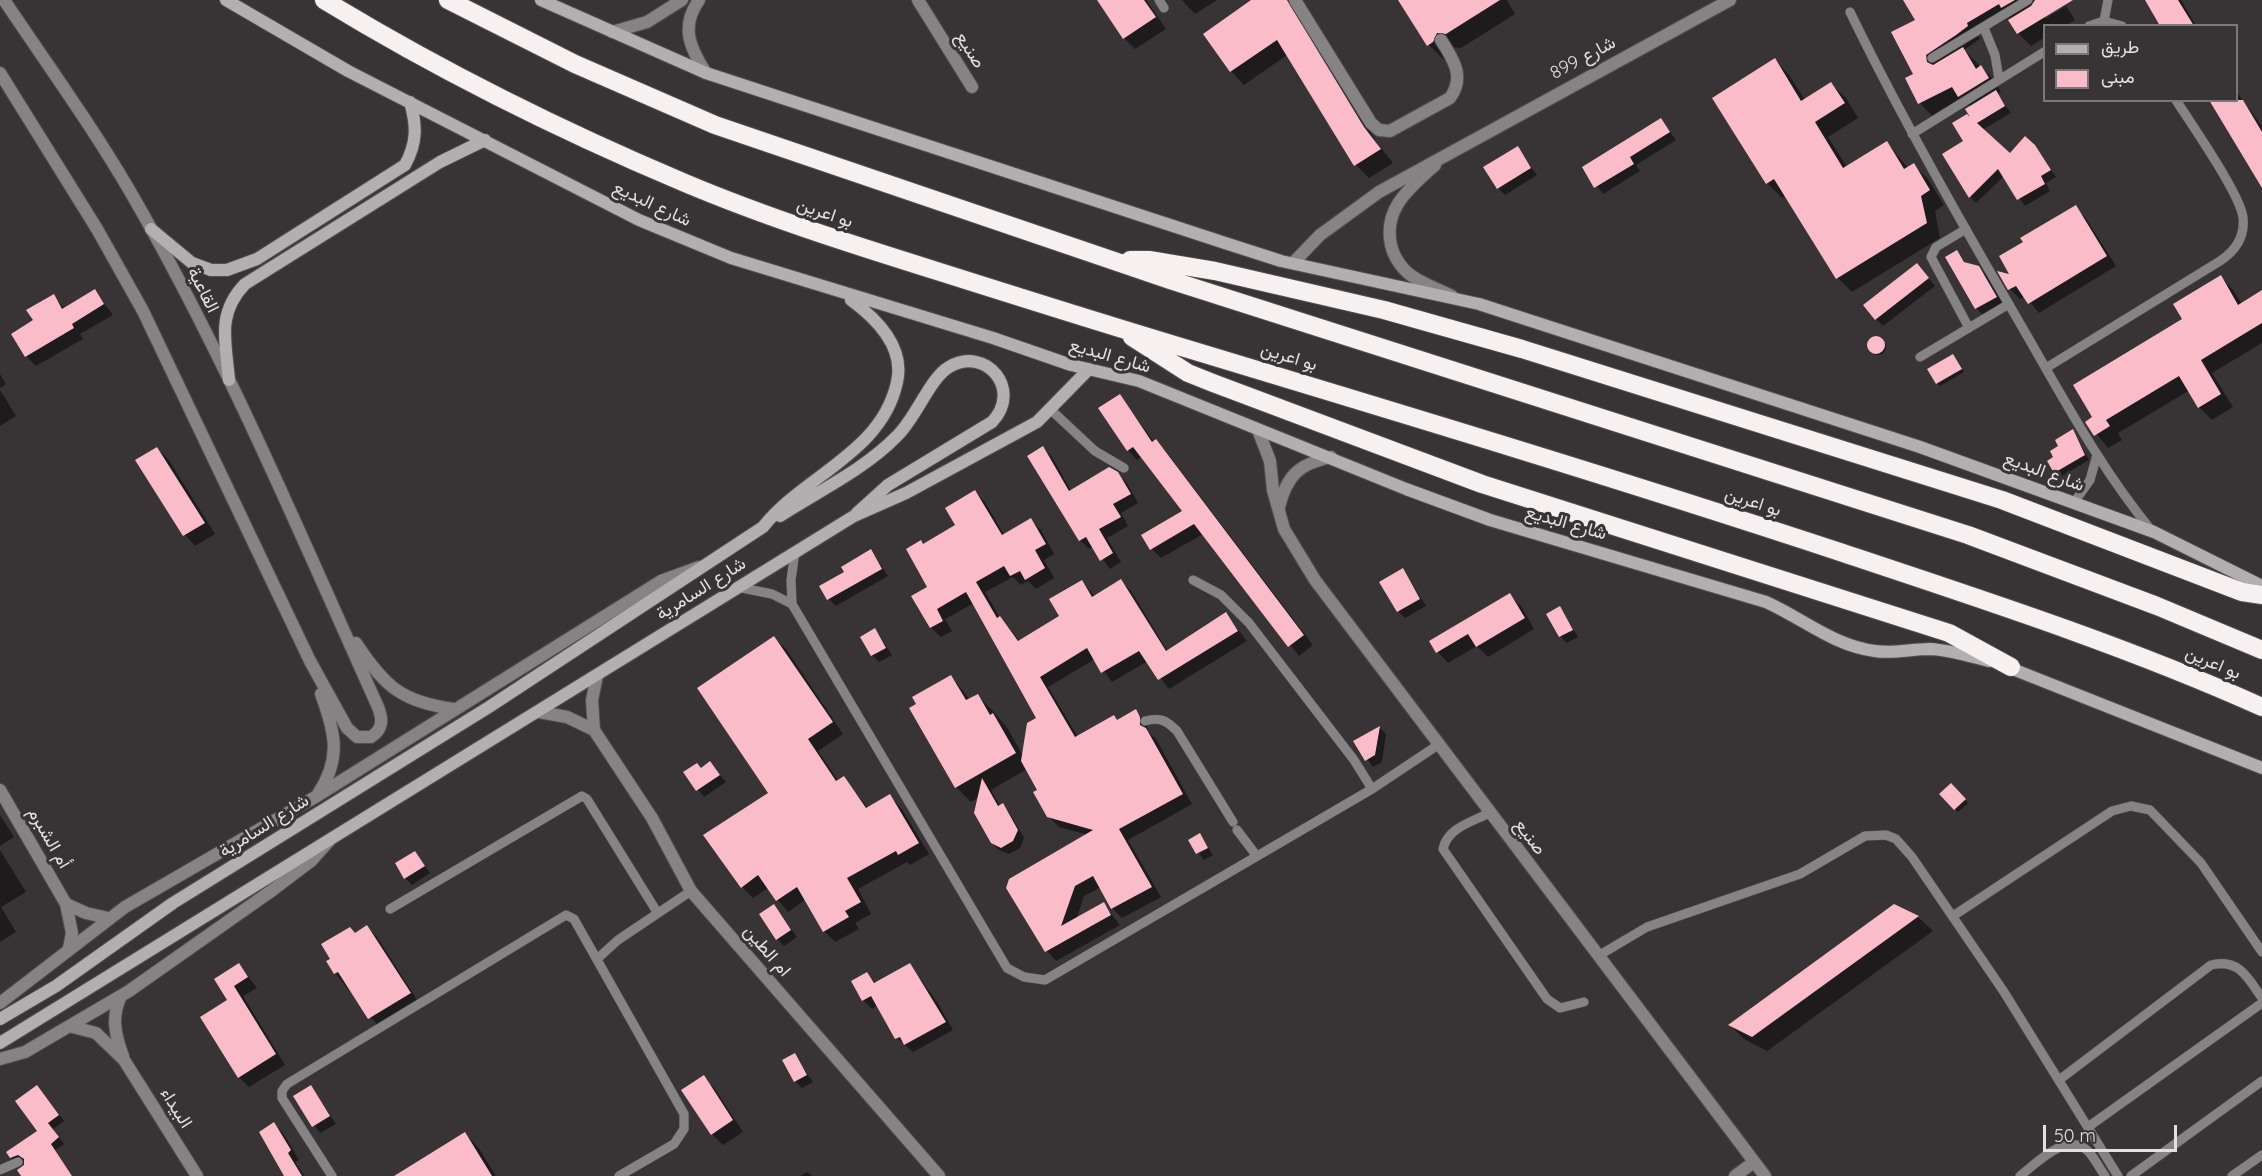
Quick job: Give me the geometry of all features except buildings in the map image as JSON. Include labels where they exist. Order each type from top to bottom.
[{"type":"highway","name":"بو اعرين","points":[[324,0],[473,86],[536,118],[685,183],[829,237],[1118,328],[1617,479],[1942,586],[2142,656],[2262,707]]},
{"type":"highway","name":"بو اعرين","points":[[448,0],[576,64],[715,125],[1113,260],[1968,535],[2157,606],[2262,650]]},
{"type":"highway","points":[[1113,260],[1149,260],[1215,271],[1384,310],[1511,346],[2002,500],[2242,592],[2262,595]]},
{"type":"highway","points":[[1118,328],[1188,373],[1213,383],[1482,484],[1949,633],[2011,667]]},
{"type":"main road","name":"شارع البديع","points":[[226,0],[348,71],[639,220],[731,258],[1089,369],[1139,381],[1406,489],[1490,520],[1766,602],[1787,611],[1815,630],[1861,648],[1875,651],[1948,652],[2011,667]]},
{"type":"main road","name":"شارع البديع","points":[[541,0],[706,73],[1213,240],[1293,263],[1460,300],[1920,447],[2075,501],[2154,532],[2262,586]]},
{"type":"main road","points":[[151,229],[192,263],[202,268],[227,270],[257,259],[405,165],[415,140],[417,124],[410,102]]},
{"type":"main road","points":[[229,380],[225,312],[232,297],[245,284],[440,162],[485,140]]},
{"type":"main road","name":"شارع السامرية","points":[[0,1019],[56,986],[173,903],[489,708],[699,567],[763,527],[774,512],[879,426],[896,391],[898,368],[892,344],[882,327],[843,293]]},
{"type":"main road","points":[[763,527],[863,464],[887,446],[909,423],[936,378],[947,368],[969,361],[992,370],[1003,386],[1004,393],[1001,410],[992,422],[888,485],[854,516]]},
{"type":"main road","name":"شارع السامرية","points":[[0,1043],[854,516],[906,493],[1025,429],[1050,409],[1089,369]]},
{"type":"main road","points":[[2011,667],[2262,768]]},
{"type":"street","name":"القاعية","points":[[0,73],[98,229],[143,310],[310,662],[351,734],[364,739],[376,734],[381,728],[381,715],[229,380],[151,229],[102,144],[4,0]]},
{"type":"street","points":[[612,32],[647,22],[682,0]]},
{"type":"street","points":[[699,0],[688,20],[688,38],[706,73]]},
{"type":"street","name":"صنيع","points":[[918,0],[972,87]]},
{"type":"street","points":[[1295,0],[1371,123],[1379,130],[1390,131],[1450,98],[1456,90],[1458,71],[1441,40]]},
{"type":"street","name":"شارع 899","points":[[1293,263],[1320,235],[1348,212],[1454,148],[1730,0]]},
{"type":"street","name":"شارع 899","points":[[1454,148],[1407,190],[1397,203],[1390,219],[1389,235],[1393,251],[1403,268],[1414,278],[1460,300]]},
{"type":"street","name":"صنيع","points":[[1258,430],[1270,461],[1278,511],[1293,546],[1315,580],[1765,1176]]},
{"type":"street","points":[[1278,511],[1283,491],[1294,474],[1308,464],[1331,457]]},
{"type":"street","name":"شارع السامرية","points":[[0,1003],[108,918],[317,796],[454,710],[523,670],[661,581],[699,567]]},
{"type":"street","name":"القاعية","points":[[337,615],[373,669],[394,690],[420,704],[454,710]]},
{"type":"street","name":"القاعية","points":[[310,662],[334,733],[332,770],[317,796]]},
{"type":"street","name":"ام الطين","points":[[597,676],[592,700],[594,730],[652,818],[691,891],[939,1176]]},
{"type":"street","points":[[539,712],[567,717],[594,730]]},
{"type":"street","name":"أم الشبرم","points":[[0,790],[66,904],[71,926],[69,948]]},
{"type":"street","name":"شارع السامرية","points":[[0,1059],[25,1052],[121,996],[274,889],[311,861],[330,840]]},
{"type":"street","points":[[66,904],[86,913],[108,918]]},
{"type":"street","name":"البيداء","points":[[121,996],[114,1018],[117,1040],[124,1060],[196,1176]]},
{"type":"street","name":"البيداء","points":[[69,1026],[96,1033],[124,1060]]},
{"type":"street","points":[[1735,1176],[1754,1162]]},
{"type":"lane","points":[[1932,58],[2028,0]]},
{"type":"lane","points":[[2104,21],[2108,0]]},
{"type":"lane","points":[[1850,12],[1912,134],[2046,368],[2097,455],[2124,495],[2154,532]]},
{"type":"lane","points":[[2095,24],[2104,21],[2115,24]]},
{"type":"lane","points":[[1984,28],[1997,61],[1999,79]]},
{"type":"lane","points":[[1912,134],[2043,53]]},
{"type":"lane","points":[[2046,368],[2228,255],[2240,239],[2243,220],[2238,201],[2177,102]]},
{"type":"lane","points":[[1966,229],[1936,247],[1931,257],[1969,328]]},
{"type":"lane","points":[[1920,357],[2009,304]]},
{"type":"lane","points":[[1050,409],[1095,451],[1124,468]]},
{"type":"lane","points":[[2075,501],[2090,480],[2097,455]]},
{"type":"lane","points":[[795,552],[791,580],[792,604],[1007,968],[1024,977],[1045,980],[1372,789],[1438,745]]},
{"type":"lane","points":[[1193,580],[1221,595],[1249,623],[1354,760],[1372,789]]},
{"type":"lane","points":[[737,587],[772,594],[792,604]]},
{"type":"lane","points":[[1145,721],[1156,718],[1167,720],[1177,730],[1235,826],[1256,855]]},
{"type":"lane","points":[[390,909],[582,796],[588,799],[657,912]]},
{"type":"lane","points":[[1953,916],[2112,811],[2131,806],[2150,810],[2201,863],[2262,952]]},
{"type":"lane","points":[[1490,813],[1451,832],[1445,840],[1443,849],[1547,999],[1560,1008],[1584,1002]]},
{"type":"lane","points":[[1598,956],[1647,927],[1800,874],[1830,859],[1855,841],[1874,835],[1896,839],[1904,846],[1953,916],[2118,1176]]},
{"type":"lane","points":[[597,959],[618,940],[691,891]]},
{"type":"lane","points":[[332,1176],[282,1098],[282,1091],[287,1084],[566,915],[574,919],[684,1114],[684,1129],[674,1144],[619,1176]]},
{"type":"lane","points":[[2059,1080],[2211,964],[2231,963],[2240,968],[2262,998]]},
{"type":"lane","points":[[2088,1127],[2262,1003]]},
{"type":"lane","points":[[2131,1176],[2262,1081]]},
{"type":"lane","points":[[2020,1176],[2056,1149],[2072,1145],[2089,1152],[2105,1176]]},
{"type":"lane","points":[[2232,1176],[2262,1155]]},
{"type":"lane","points":[[0,1170],[18,1162]]}]
